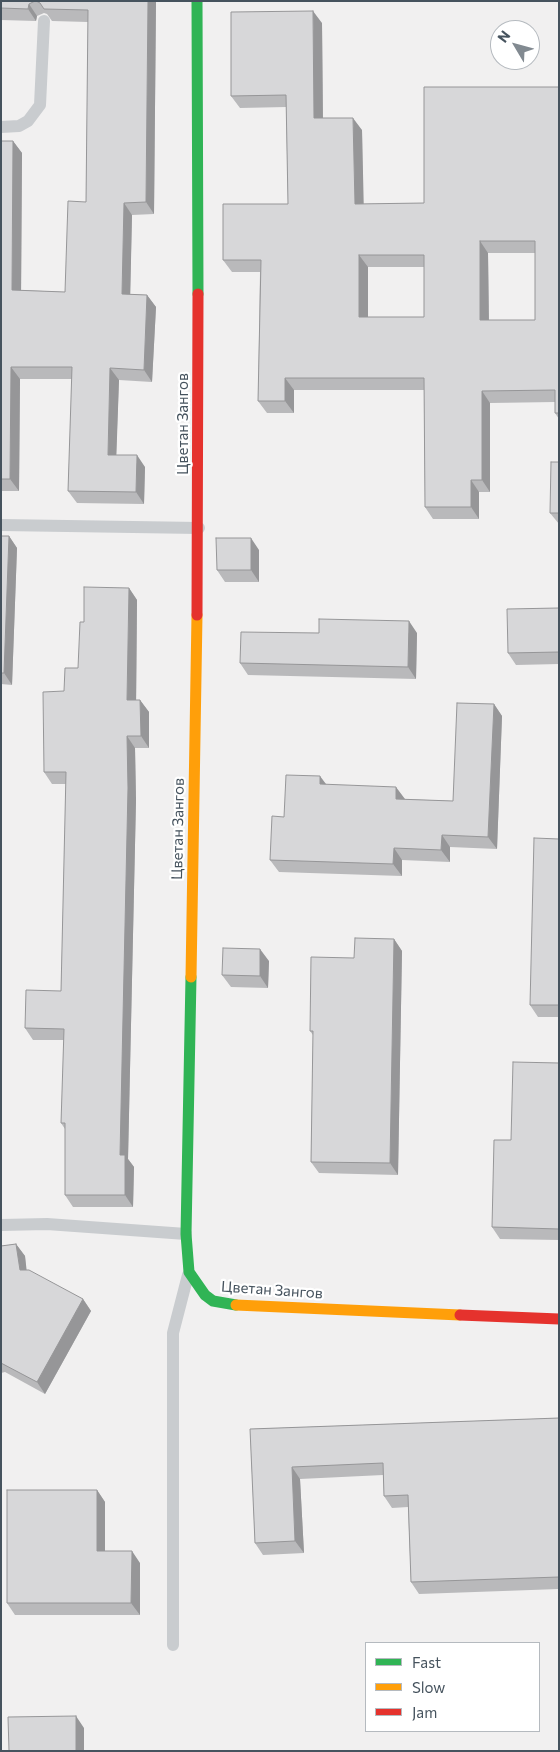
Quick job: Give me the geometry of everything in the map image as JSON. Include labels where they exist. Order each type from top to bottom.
[{"type":"street","name":"Цветан Зангов","points":[[197,1],[199,528],[186,1234],[189,1272],[205,1295],[213,1301],[224,1304],[559,1319]]},
{"type":"lane","points":[[1,127],[19,126],[28,121],[40,105],[44,21]]},
{"type":"lane","points":[[1,525],[199,528]]},
{"type":"lane","points":[[1,1225],[47,1224],[186,1234]]},
{"type":"lane","points":[[172,1645],[173,1333],[189,1272]]},
{"type":"building","points":[[1,1],[35,1],[29,4],[28,9],[1,8]]},
{"type":"building","points":[[36,1],[148,1],[146,202],[124,203],[122,294],[147,295],[144,370],[110,368],[108,455],[137,455],[136,492],[68,491],[72,367],[11,367],[10,479],[1,479],[1,141],[13,141],[12,290],[65,292],[68,201],[86,202],[88,10],[44,9]]},
{"type":"building","points":[[313,11],[314,118],[353,118],[355,204],[424,203],[424,87],[559,87],[559,413],[555,413],[555,390],[482,391],[482,480],[471,480],[471,507],[425,507],[424,378],[285,378],[285,401],[258,401],[261,260],[223,260],[223,204],[288,204],[286,95],[231,96],[231,12]],"holes":[[[480,241],[535,241],[535,320],[480,320]],[[359,255],[424,255],[424,317],[359,317]]]},
{"type":"building","points":[[551,462],[559,462],[559,513],[550,513]]},
{"type":"building","points":[[1,536],[9,536],[4,673],[1,673]]},
{"type":"building","points":[[216,538],[251,538],[251,570],[217,570]]},
{"type":"building","points":[[84,587],[129,588],[127,700],[140,700],[141,736],[127,736],[128,788],[120,1155],[125,1155],[125,1195],[65,1195],[65,1123],[61,1123],[64,1029],[25,1028],[26,990],[61,991],[66,772],[44,772],[43,692],[64,691],[65,668],[78,668],[80,622],[84,622]]},
{"type":"building","points":[[559,608],[559,652],[508,653],[507,609]]},
{"type":"building","points":[[319,619],[409,621],[408,667],[240,663],[241,632],[319,633]]},
{"type":"building","points":[[457,703],[494,704],[488,837],[442,835],[441,850],[394,848],[393,864],[270,860],[272,816],[284,817],[286,775],[320,776],[320,784],[396,787],[396,799],[453,801]]},
{"type":"building","points":[[534,838],[559,839],[559,1005],[530,1005]]},
{"type":"building","points":[[355,938],[394,939],[390,1163],[311,1162],[313,1031],[310,1031],[311,957],[354,958]]},
{"type":"building","points":[[223,948],[260,949],[260,976],[222,975]]},
{"type":"building","points":[[513,1062],[559,1063],[559,1229],[492,1227],[494,1140],[511,1140]]},
{"type":"building","points":[[16,1244],[20,1270],[29,1270],[83,1299],[37,1382],[1,1363],[1,1246]]},
{"type":"building","points":[[559,1418],[559,1577],[411,1582],[408,1495],[384,1496],[383,1463],[292,1467],[295,1541],[255,1543],[250,1429]]},
{"type":"building","points":[[7,1490],[97,1490],[97,1551],[132,1551],[131,1603],[7,1603]]},
{"type":"building","points":[[76,1716],[76,1751],[9,1751],[8,1717]]},
{"type":"traffic: fast","points":[[197,1],[198,294]]},
{"type":"traffic: fast","points":[[191,977],[186,1234],[189,1272],[205,1295],[213,1301],[236,1305]]},
{"type":"traffic: slow","points":[[191,977],[197,615]]},
{"type":"traffic: slow","points":[[236,1305],[460,1315]]},
{"type":"traffic: jam","points":[[197,615],[198,294]]},
{"type":"traffic: jam","points":[[460,1315],[559,1319]]}]
